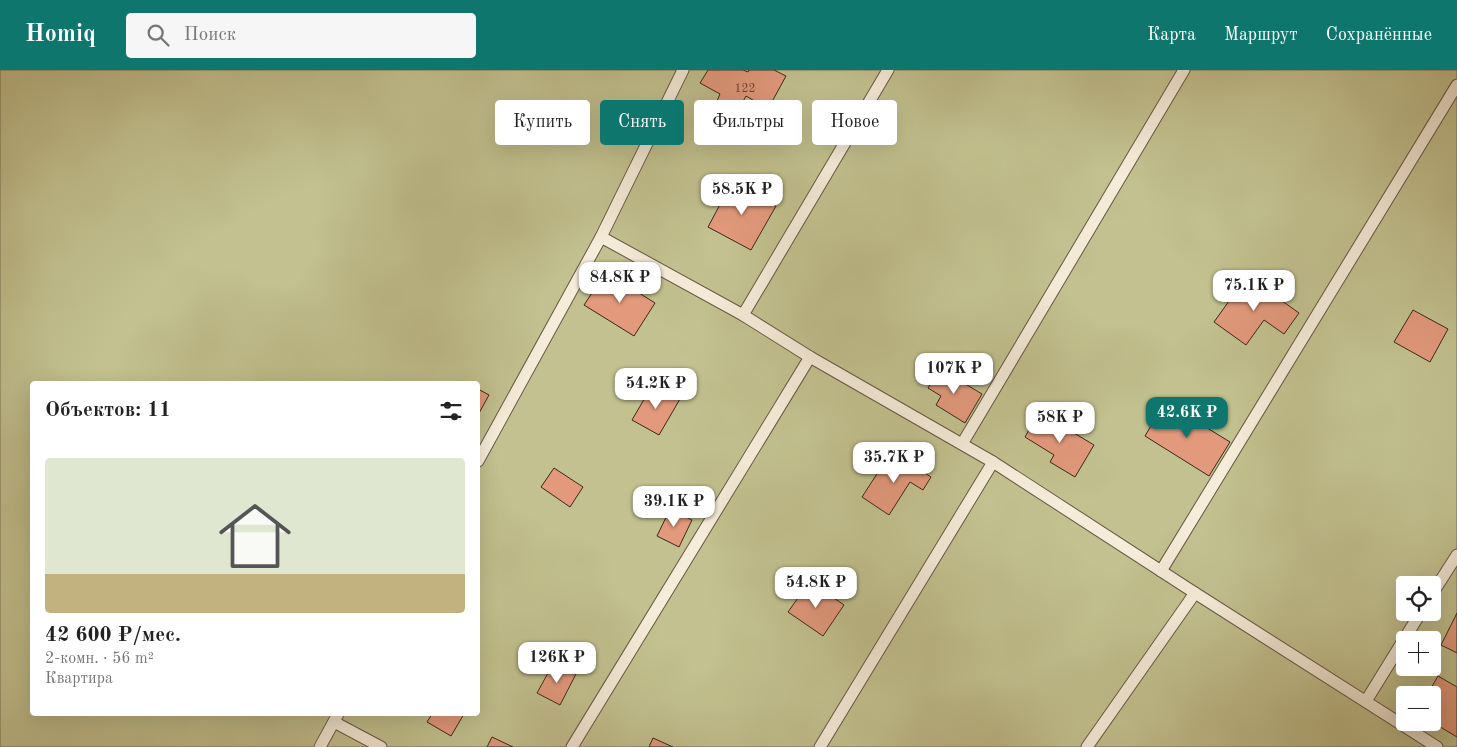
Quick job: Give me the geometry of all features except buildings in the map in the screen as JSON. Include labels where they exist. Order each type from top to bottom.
[{"type":"lane","points":[[480,457],[601,237],[683,70]]},
{"type":"lane","points":[[743,316],[888,70]]},
{"type":"lane","points":[[962,444],[1184,70]]},
{"type":"lane","points":[[1161,571],[1457,84]]},
{"type":"lane","points":[[601,237],[743,316],[810,357],[993,462],[1437,747]]},
{"type":"lane","points":[[572,747],[810,357]]},
{"type":"lane","points":[[820,747],[993,462]]},
{"type":"lane","points":[[1441,580],[1457,554]]},
{"type":"lane","points":[[1087,747],[1195,593]]},
{"type":"lane","points":[[1366,701],[1415,621]]},
{"type":"lane","points":[[320,747],[336,718],[382,747]]},
{"type":"shaded area","points":[[0,70],[1457,70],[1457,747],[0,747]]}]
